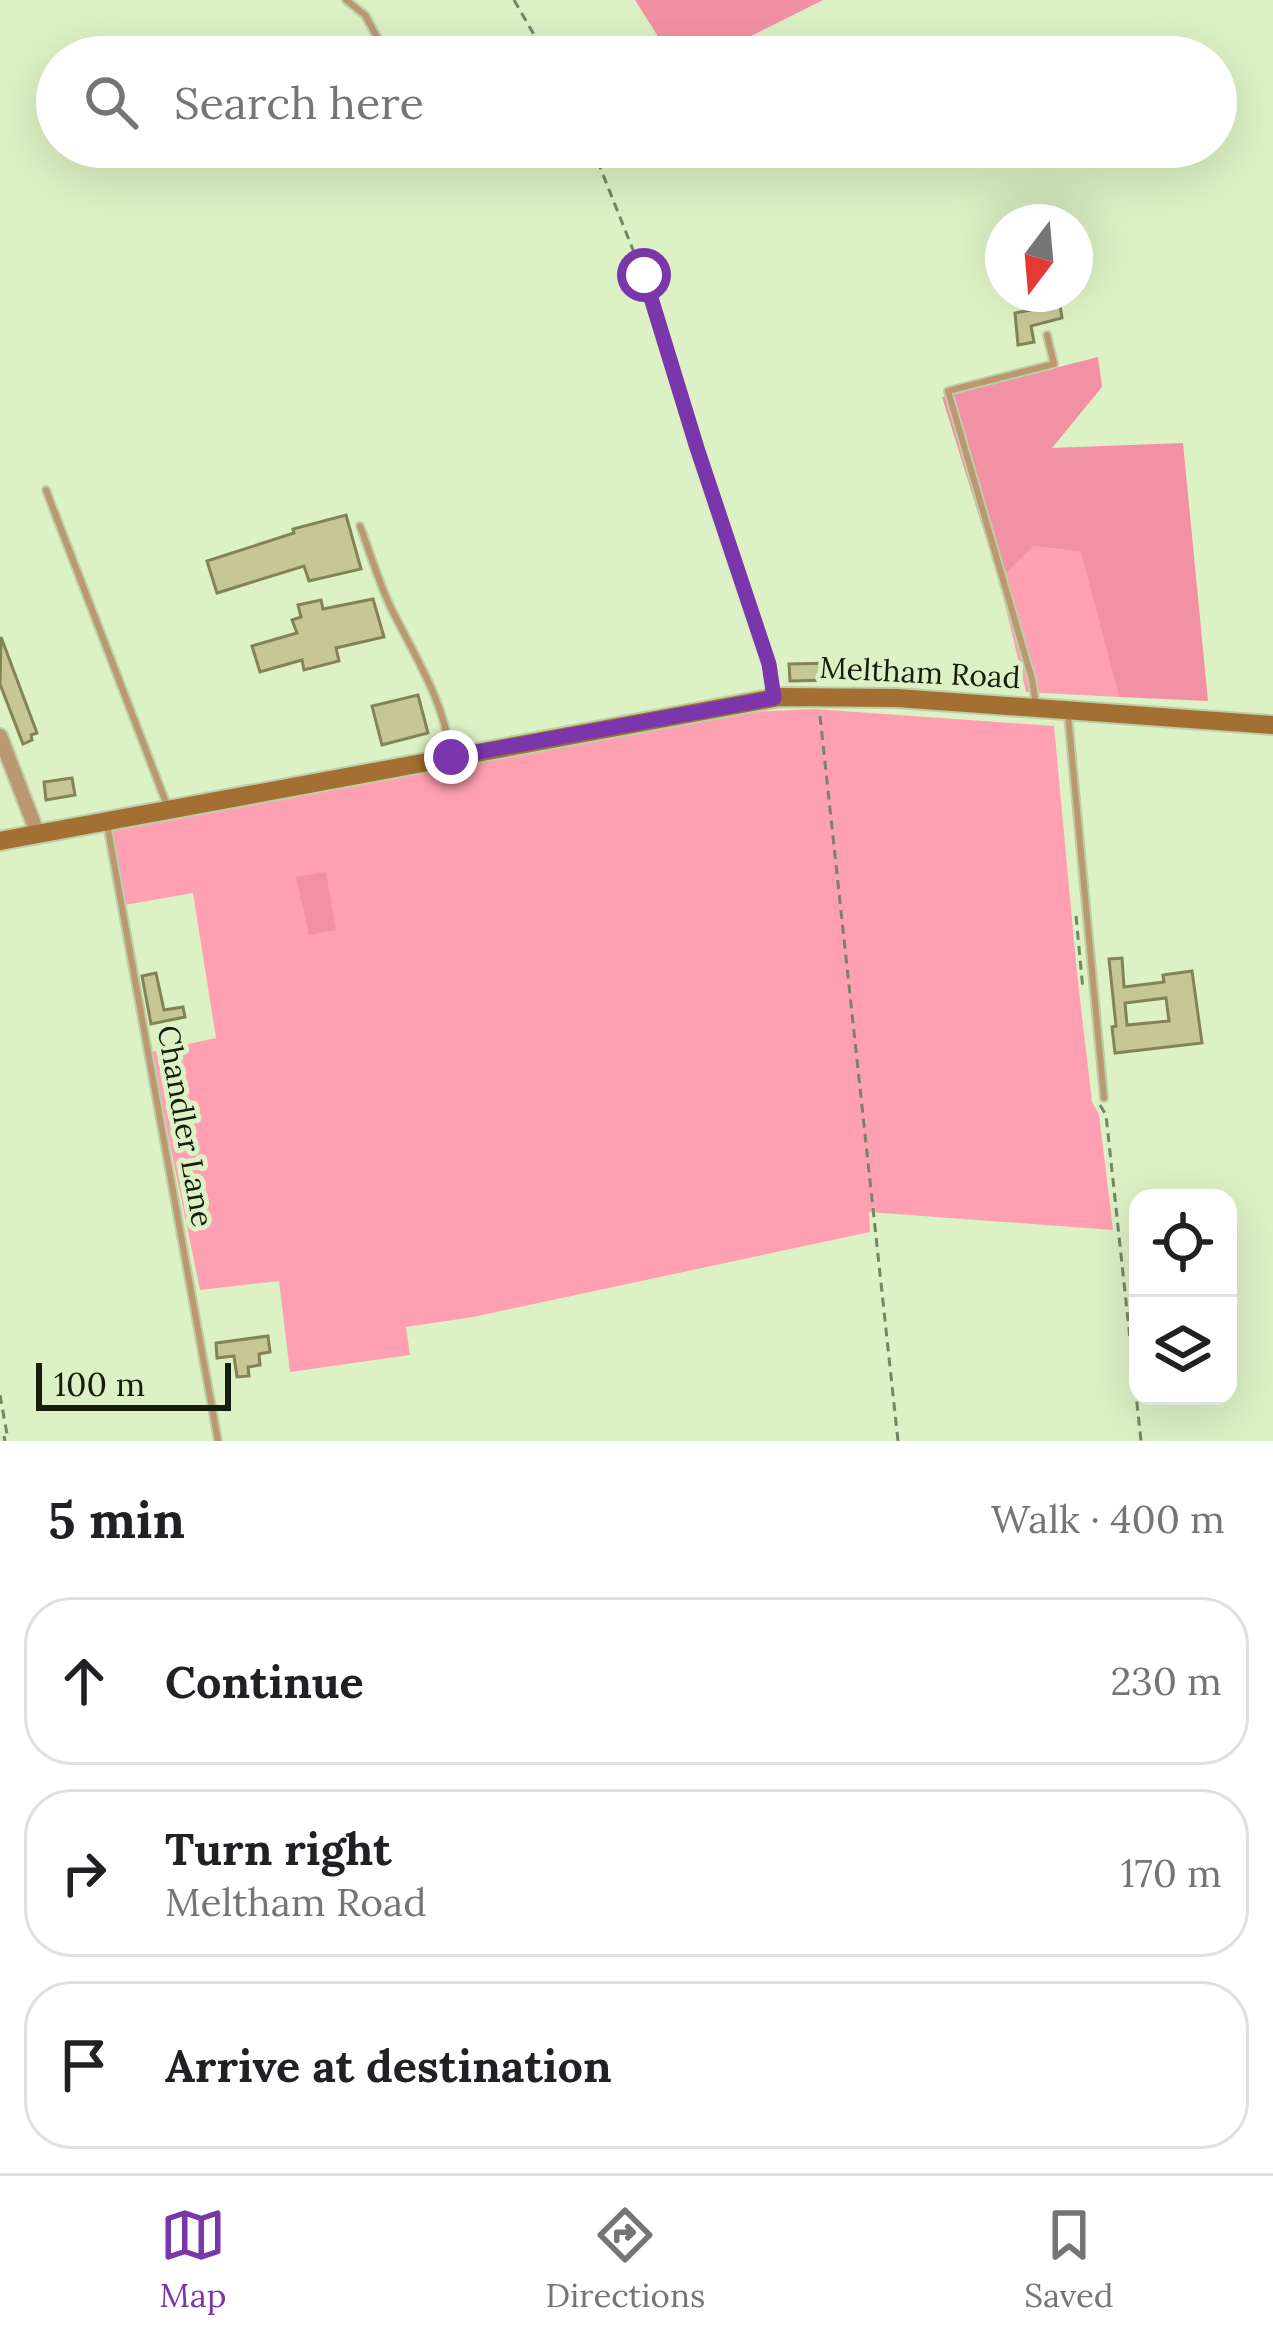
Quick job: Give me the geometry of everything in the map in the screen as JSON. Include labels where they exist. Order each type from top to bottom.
[{"type":"street","name":"Meltham Road","points":[[0,841],[774,698],[818,696],[1273,725]]},
{"type":"street","points":[[0,736],[38,836]]},
{"type":"lane","points":[[346,0],[370,22],[377,36]]},
{"type":"lane","points":[[1037,708],[948,392],[1054,364],[1047,335]]},
{"type":"lane","points":[[46,490],[169,809]]},
{"type":"lane","points":[[360,526],[392,610],[425,674],[448,733],[451,757]]},
{"type":"lane","points":[[1068,712],[1104,1098]]},
{"type":"lane","name":"Chandler Lane","points":[[106,820],[218,1441]]},
{"type":"path","points":[[514,0],[535,36]]},
{"type":"path","points":[[601,168],[644,275],[769,664],[774,698]]},
{"type":"path","points":[[818,696],[898,1441]]},
{"type":"path","points":[[0,1396],[5,1437]]},
{"type":"shaded area","points":[[635,0],[823,0],[751,36],[658,36]]},
{"type":"shaded area","points":[[1098,357],[1102,387],[1052,448],[1183,443],[1208,701],[1119,697],[1081,552],[1034,546],[999,580],[942,397]]},
{"type":"shaded area","points":[[1034,546],[1082,552],[1119,697],[1026,692],[999,580]]},
{"type":"shaded area","points":[[814,709],[1054,726],[1092,1102],[1099,1114],[1113,1230],[869,1212],[870,1232],[473,1317],[406,1327],[410,1355],[290,1372],[279,1281],[200,1290],[151,1052],[216,1038],[193,893],[124,905],[109,832],[752,712]]},
{"type":"shaded area","points":[[326,872],[336,930],[309,935],[296,877]]},
{"type":"building","points":[[1061,312],[1062,318],[1031,326],[1034,342],[1018,345],[1015,313]]},
{"type":"building","points":[[346,515],[361,569],[309,581],[304,566],[217,593],[207,561]]},
{"type":"building","points":[[373,599],[384,637],[336,648],[339,661],[304,670],[302,660],[260,672],[252,646],[297,633],[292,620],[301,617],[298,605],[321,600],[323,609]]},
{"type":"building","points":[[1,637],[37,733],[23,744],[0,684]]},
{"type":"building","points":[[833,663],[833,680],[790,681],[789,664]]},
{"type":"building","points":[[418,695],[428,733],[382,745],[372,706]]},
{"type":"building","points":[[72,778],[75,795],[46,800],[44,782]]},
{"type":"building","points":[[1122,958],[1124,987],[1164,982],[1163,975],[1192,971],[1202,1043],[1115,1053],[1109,959]],"holes":[[[1166,998],[1169,1021],[1127,1025],[1125,1003]]]},
{"type":"building","points":[[156,973],[164,1010],[183,1007],[185,1017],[151,1024],[142,976]]},
{"type":"building","points":[[268,1336],[270,1352],[259,1354],[260,1365],[248,1367],[249,1376],[237,1377],[234,1356],[217,1358],[216,1343]]},
{"type":"route","points":[[451,757],[774,698],[769,664],[644,275]]}]
